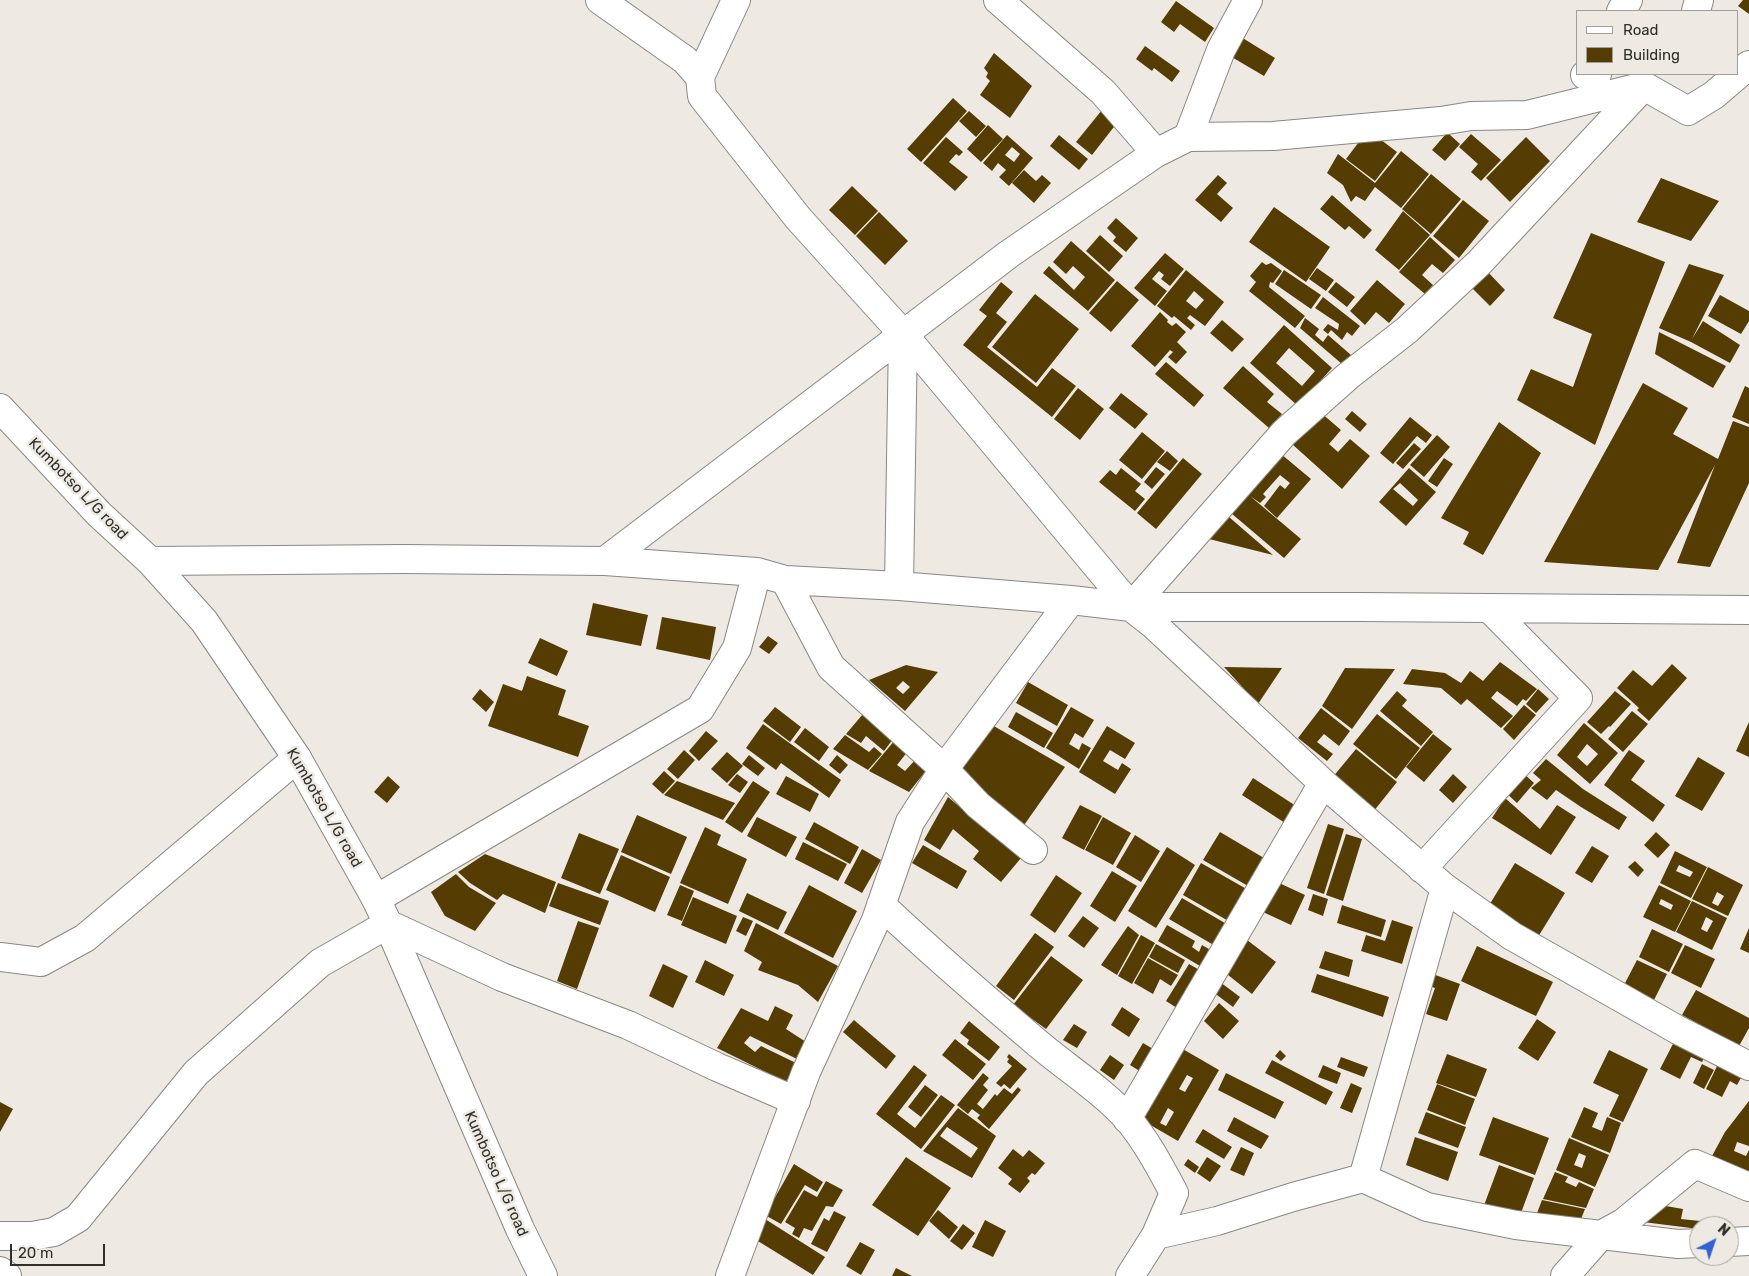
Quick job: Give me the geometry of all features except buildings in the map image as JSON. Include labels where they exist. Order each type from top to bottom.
[{"type":"street","points":[[736,0],[700,77],[702,96],[798,218],[903,334],[1131,607],[1161,632],[1323,783],[1445,888],[1512,936],[1678,1030],[1749,1066]]},
{"type":"street","points":[[998,0],[1102,92],[1156,153]]},
{"type":"street","points":[[1188,137],[1221,50],[1248,0]]},
{"type":"street","points":[[603,1],[685,60],[700,77]]},
{"type":"street","points":[[1739,74],[1749,66]]},
{"type":"street","points":[[605,561],[1008,254],[1156,153],[1188,137],[1273,136],[1441,121],[1471,116],[1527,115],[1644,86],[1688,111],[1714,95],[1738,75]]},
{"type":"street","points":[[1131,607],[1284,433],[1348,376],[1407,330],[1479,262],[1644,86]]},
{"type":"street","points":[[899,586],[903,334]]},
{"type":"street","name":"Kumbotso L/G road","points":[[0,408],[99,514],[150,561],[204,621],[297,758],[388,924],[520,1229],[543,1276]]},
{"type":"street","points":[[150,561],[605,561],[757,572],[786,580],[899,586],[1071,600],[1131,607],[1749,610]]},
{"type":"street","points":[[376,899],[700,709],[737,648],[757,572]]},
{"type":"street","points":[[786,580],[831,667],[944,769],[978,805],[1033,850]]},
{"type":"street","points":[[730,1276],[806,1072],[882,905],[910,822],[944,769],[1071,600]]},
{"type":"street","points":[[1422,869],[1578,698],[1490,608]]},
{"type":"street","points":[[0,957],[41,962],[85,938],[297,758]]},
{"type":"street","points":[[1127,1119],[1323,783]]},
{"type":"street","points":[[1362,1178],[1445,888]]},
{"type":"street","points":[[882,905],[927,948],[1040,1046],[1104,1097],[1127,1119],[1152,1151],[1174,1193],[1156,1235],[1130,1276]]},
{"type":"street","points":[[0,1236],[32,1236],[54,1232],[78,1218],[196,1073],[320,962],[388,924],[478,966],[628,1025],[796,1102]]},
{"type":"street","points":[[1565,1276],[1601,1235],[1623,1223],[1695,1164],[1749,1187]]},
{"type":"street","points":[[1156,1235],[1217,1221],[1362,1178],[1427,1207],[1516,1225],[1678,1244],[1689,1243]]},
{"type":"street","points":[[0,1271],[7,1276]]}]
